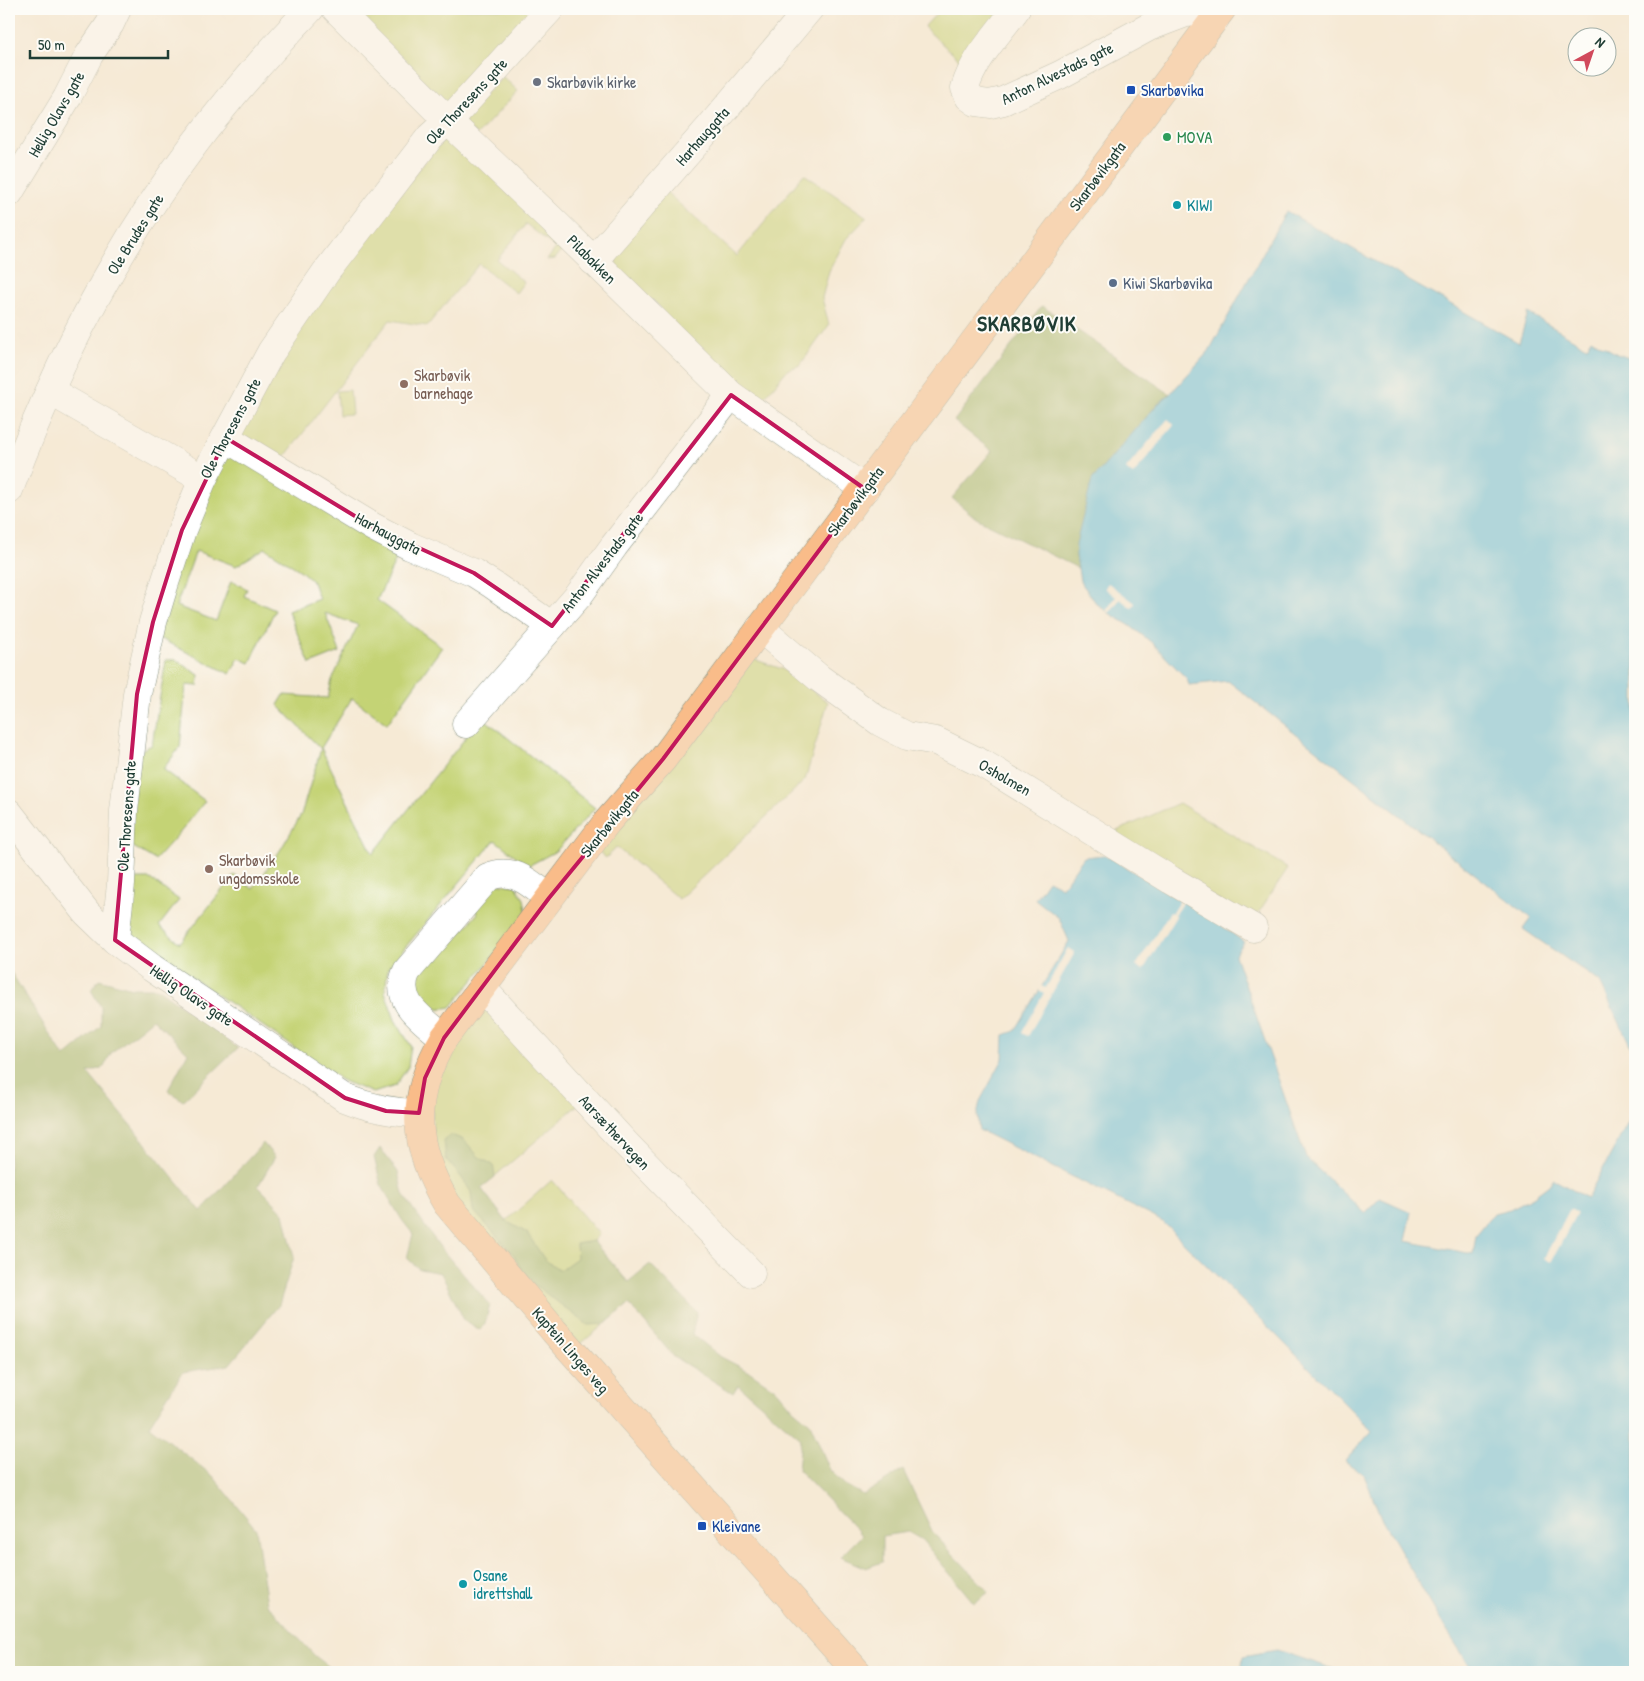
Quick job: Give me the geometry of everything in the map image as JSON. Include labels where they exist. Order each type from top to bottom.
[{"type":"main road","name":"Skarbøvikgata","points":[[482,988],[608,822],[663,759],[1218,14]]},
{"type":"main road","name":"Kaptein Linges veg","points":[[482,988],[444,1038],[434,1055],[425,1078],[419,1113],[421,1142],[426,1163],[434,1183],[459,1220],[554,1331],[857,1672]]},
{"type":"street","name":"Hellig Olavs gate","points":[[9,193],[89,56],[110,24],[117,9]]},
{"type":"street","name":"Ole Brudes gate","points":[[9,490],[50,391],[101,287],[123,250],[181,163],[235,93],[310,9]]},
{"type":"street","name":"Pilabakken","points":[[336,9],[448,121],[732,395],[865,489]]},
{"type":"street","name":"Ole Thoresens gate","points":[[115,940],[121,884],[124,811],[137,694],[162,589],[182,530],[203,479],[250,389],[296,314],[382,197],[430,137],[448,121],[550,9]]},
{"type":"street","name":"Harhauggata","points":[[593,261],[710,127],[809,9]]},
{"type":"street","name":"Anton Alvestads gate","points":[[1016,9],[975,64],[969,76],[965,88],[969,97],[976,102],[990,104],[1003,101],[1060,75],[1149,27],[1186,13],[1218,14]]},
{"type":"street","points":[[50,391],[203,479]]},
{"type":"street","name":"Anton Alvestads gate","points":[[466,724],[579,595],[614,546],[732,395]]},
{"type":"street","name":"Harhauggata","points":[[226,438],[373,527],[493,584],[552,626]]},
{"type":"street","name":"Osholmen","points":[[760,628],[820,678],[880,722],[907,736],[936,741],[986,765],[1171,880],[1253,928]]},
{"type":"street","name":"Hellig Olavs gate","points":[[9,812],[87,913],[115,940],[152,968],[345,1098],[386,1111],[419,1113]]},
{"type":"street","points":[[444,1038],[412,1010],[406,1002],[402,984],[407,971],[488,877],[501,872],[518,877],[549,898]]},
{"type":"street","name":"Aarsæthervegen","points":[[482,988],[639,1157],[751,1273]]},
{"type":"highlighted area","points":[[731,395],[865,489],[663,759],[549,898],[444,1038],[425,1078],[419,1113],[386,1111],[345,1098],[115,940],[137,694],[153,622],[182,530],[226,438],[373,527],[474,573],[552,626]]},
{"type":"green space","points":[[349,9],[540,9],[450,108]]},
{"type":"green space","points":[[941,9],[1008,9],[964,64],[924,27]]},
{"type":"green space","points":[[503,77],[518,91],[477,135],[465,125],[466,113]]},
{"type":"green space","points":[[453,135],[565,247],[555,259],[547,260],[556,248],[526,224],[497,260],[524,282],[516,293],[479,264],[427,326],[390,320],[280,463],[236,434],[280,357],[334,278],[438,145]]},
{"type":"green space","points":[[804,174],[867,217],[846,239],[829,271],[822,298],[829,325],[800,365],[787,370],[759,404],[616,270],[616,255],[665,191],[737,256]]},
{"type":"green space","points":[[1042,306],[1170,394],[1157,405],[1092,480],[1076,556],[1078,568],[976,518],[952,498],[992,451],[954,421]]},
{"type":"green space","points":[[350,390],[352,414],[339,415],[337,391]]},
{"type":"green space","points":[[228,446],[401,549],[377,600],[442,647],[387,724],[352,698],[321,748],[373,854],[482,717],[595,808],[556,851],[528,866],[495,840],[388,968],[385,992],[395,1020],[411,1046],[408,1067],[395,1086],[373,1093],[343,1081],[129,934],[133,879],[150,879],[179,900],[159,926],[180,943],[234,875],[253,889],[281,849],[301,815],[321,749],[278,705],[284,695],[328,698],[332,680],[358,625],[325,613],[340,652],[310,664],[288,611],[319,599],[313,582],[301,571],[265,548],[236,566],[196,551],[176,606],[216,621],[231,581],[247,589],[244,596],[275,610],[250,663],[239,658],[230,674],[157,637],[168,590]]},
{"type":"green space","points":[[750,658],[782,669],[828,702],[805,780],[679,899],[616,847],[606,858],[597,850]]},
{"type":"green space","points":[[166,660],[176,660],[199,675],[198,686],[186,685],[180,747],[163,769],[205,801],[155,860],[130,845],[137,752],[152,745]]},
{"type":"green space","points":[[1179,803],[1288,868],[1253,921],[1110,834]]},
{"type":"green space","points":[[495,883],[516,886],[524,899],[527,916],[451,1007],[428,1007],[419,1003],[415,996],[412,974],[431,953],[438,960],[478,913],[471,906]]},
{"type":"green space","points":[[9,969],[64,1057],[101,1026],[101,1007],[91,990],[99,979],[132,988],[157,988],[238,1048],[183,1101],[168,1090],[188,1053],[153,1019],[111,1053],[104,1067],[88,1073],[201,1211],[263,1143],[275,1157],[258,1186],[284,1213],[294,1257],[279,1305],[229,1365],[183,1372],[149,1426],[213,1476],[256,1529],[267,1604],[315,1656],[336,1672],[9,1672]]},
{"type":"green space","points":[[483,1002],[579,1104],[481,1188],[506,1221],[552,1180],[599,1234],[593,1241],[628,1282],[629,1304],[578,1346],[455,1205],[432,1149],[433,1082],[448,1045]]},
{"type":"green space","points":[[451,1135],[464,1140],[479,1157],[493,1165],[495,1177],[481,1188],[506,1221],[527,1233],[545,1260],[560,1270],[577,1258],[576,1244],[593,1241],[628,1282],[650,1264],[697,1312],[692,1334],[721,1357],[750,1372],[778,1391],[793,1409],[810,1423],[830,1470],[845,1485],[863,1495],[903,1470],[933,1533],[989,1592],[974,1603],[922,1540],[908,1532],[882,1536],[882,1562],[866,1568],[840,1557],[862,1535],[798,1470],[801,1439],[738,1385],[733,1393],[674,1357],[629,1304],[605,1324],[588,1325],[535,1285],[518,1264],[514,1255],[473,1210],[471,1192],[446,1159],[444,1140]]},
{"type":"green space","points":[[380,1148],[398,1172],[403,1194],[424,1225],[443,1251],[490,1305],[485,1323],[480,1330],[464,1320],[441,1273],[419,1269],[407,1258],[413,1234],[402,1220],[381,1185],[374,1157]]},
{"type":"water","points":[[1286,211],[1519,343],[1528,313],[1587,347],[1591,339],[1617,354],[1635,360],[1635,1055],[1600,982],[1523,929],[1531,918],[1228,681],[1189,685],[1187,679],[1151,642],[1096,603],[1080,581],[1076,544],[1092,480],[1157,405],[1170,394],[1209,351]]},
{"type":"water","points":[[1105,855],[1215,921],[1244,942],[1235,955],[1306,1158],[1365,1213],[1380,1198],[1411,1212],[1405,1241],[1473,1254],[1476,1235],[1494,1213],[1510,1209],[1533,1197],[1549,1185],[1553,1179],[1587,1198],[1635,1110],[1635,1672],[1474,1672],[1445,1628],[1382,1520],[1364,1475],[1345,1461],[1372,1431],[1163,1222],[979,1130],[977,1115],[980,1101],[1003,1059],[1004,1035],[1015,1031],[1069,941],[1059,918],[1035,899],[1048,880],[1062,887],[1084,857]]},
{"type":"water","points":[[1277,1650],[1343,1672],[1246,1672],[1242,1666],[1243,1656]]},
{"type":"pier","points":[[1168,419],[1174,425],[1133,475],[1126,469]]},
{"type":"pier","points":[[1108,583],[1135,603],[1132,608],[1120,599],[1109,613],[1106,611],[1116,597],[1105,588]]},
{"type":"pier","points":[[1180,900],[1183,901],[1175,914],[1176,916],[1143,970],[1136,966],[1170,912],[1172,913]]},
{"type":"pier","points":[[1068,948],[1075,952],[1028,1036],[1022,1033],[1044,993],[1039,990],[1041,986],[1046,988]]},
{"type":"pier","points":[[1570,1209],[1577,1213],[1551,1262],[1544,1258]]},
{"type":"place","name":"Skarbøvik kirke","points":[[537,82]]},
{"type":"place","name":"Skarbøvika","points":[[1131,90]]},
{"type":"place","name":"MOVA","points":[[1167,137]]},
{"type":"place","name":"KIWI","points":[[1177,205]]},
{"type":"place","name":"Kiwi Skarbøvika","points":[[1113,283]]},
{"type":"place","name":"Skarbøvik barnehage","points":[[404,384]]},
{"type":"place","name":"Skarbøvik ungdomsskole","points":[[209,869]]},
{"type":"place","name":"Kleivane","points":[[702,1526]]},
{"type":"place","name":"Osane idrettshall","points":[[463,1584]]},
{"type":"district","name":"SKARBØVIK","points":[[1027,323]]}]
